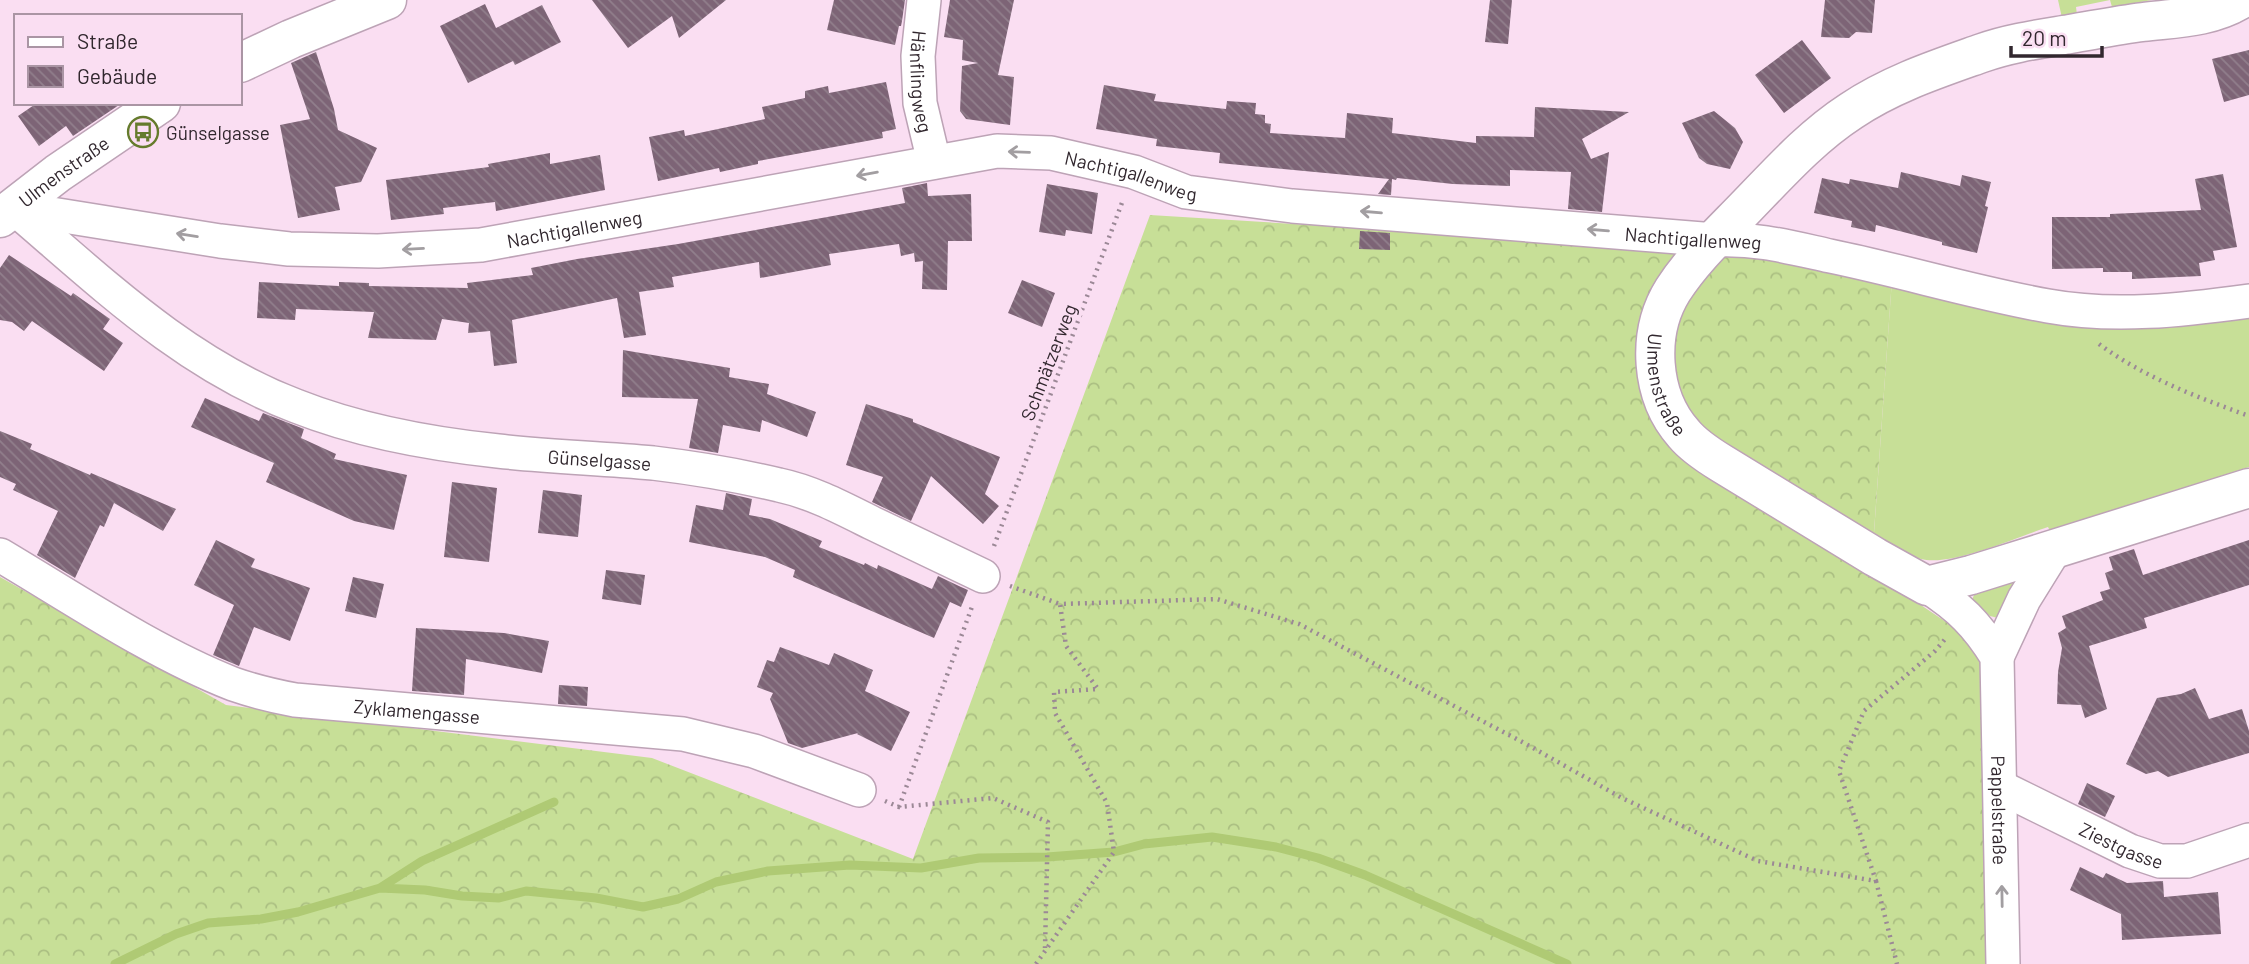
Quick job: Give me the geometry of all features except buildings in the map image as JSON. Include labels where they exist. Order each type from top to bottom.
[{"type":"street","points":[[242,62],[387,0]]},
{"type":"street","name":"Hänflingweg","points":[[924,0],[918,56],[920,103],[934,162]]},
{"type":"street","name":"Ulmenstraße","points":[[1927,586],[1703,451],[1684,434],[1670,414],[1656,370],[1660,318],[1672,292],[1715,240],[1810,142],[1875,96],[1911,79],[1991,50],[2031,40],[2140,22],[2197,16],[2224,9],[2239,0]]},
{"type":"street","name":"Ulmenstraße","points":[[7,213],[58,173],[159,105]]},
{"type":"street","name":"Nachtigallenweg","points":[[7,213],[269,247],[377,251],[481,246],[997,151],[1051,153],[1134,172],[1186,192],[1292,206],[1715,240],[1757,240],[2059,308],[2167,312],[2249,301]]},
{"type":"street","name":"Günselgasse","points":[[7,213],[181,345],[236,379],[295,406],[357,426],[430,441],[497,451],[653,463],[783,485],[830,502],[983,576]]},
{"type":"street","points":[[1927,586],[2249,488]]},
{"type":"street","name":"Pappelstraße","points":[[2003,964],[1997,657],[2024,599],[2055,549]]},
{"type":"street","name":"Zyklamengasse","points":[[0,555],[183,662],[261,692],[295,700],[683,734],[754,751],[859,790]]},
{"type":"street","points":[[1927,586],[1965,614],[1984,635],[1997,657]]},
{"type":"street","name":"Ziestgasse","points":[[2000,787],[2130,851],[2160,861],[2187,861],[2249,840]]},
{"type":"path","name":"Schmätzerweg","points":[[1045,950],[1048,822],[993,797],[898,807],[1134,172]]},
{"type":"path","points":[[2095,340],[2117,357],[2177,389],[2249,416]]},
{"type":"path","points":[[983,576],[1059,604],[1217,599],[1299,624],[1622,798],[1758,860],[1876,881]]},
{"type":"path","points":[[1036,964],[1114,852],[1107,803],[1055,713],[1054,692],[1098,689],[1066,646],[1059,604]]},
{"type":"path","points":[[1897,964],[1876,881],[1839,771],[1864,711],[1935,651],[1965,614]]},
{"type":"green space","points":[[2058,0],[2110,0],[2076,7],[2077,15],[2062,18]]},
{"type":"green space","points":[[2110,0],[2152,0],[2112,7]]},
{"type":"green space","points":[[1150,215],[1744,252],[1892,279],[1874,532],[1897,589],[1964,634],[1983,668],[1988,964],[0,964],[0,577],[226,705],[652,758],[913,859]]},
{"type":"green space","points":[[1892,279],[2249,311],[2249,467],[2050,531],[2048,527],[1966,555],[1934,560],[1909,554],[1874,533]]},
{"type":"green space","points":[[2010,577],[2016,583],[1998,618],[1990,616],[1972,600],[1976,590]]},
{"type":"waterway","points":[[380,888],[422,861],[554,802]]},
{"type":"waterway","points":[[115,964],[176,934],[208,923],[261,919],[298,912],[380,888],[499,898],[526,891],[596,898],[643,907],[678,899],[716,882],[768,871],[850,865],[921,868],[979,858],[1114,852],[1144,844],[1212,837],[1276,847],[1318,858],[1365,875],[1567,964]]},
{"type":"place","name":"Günselgasse","points":[[143,132]]}]
